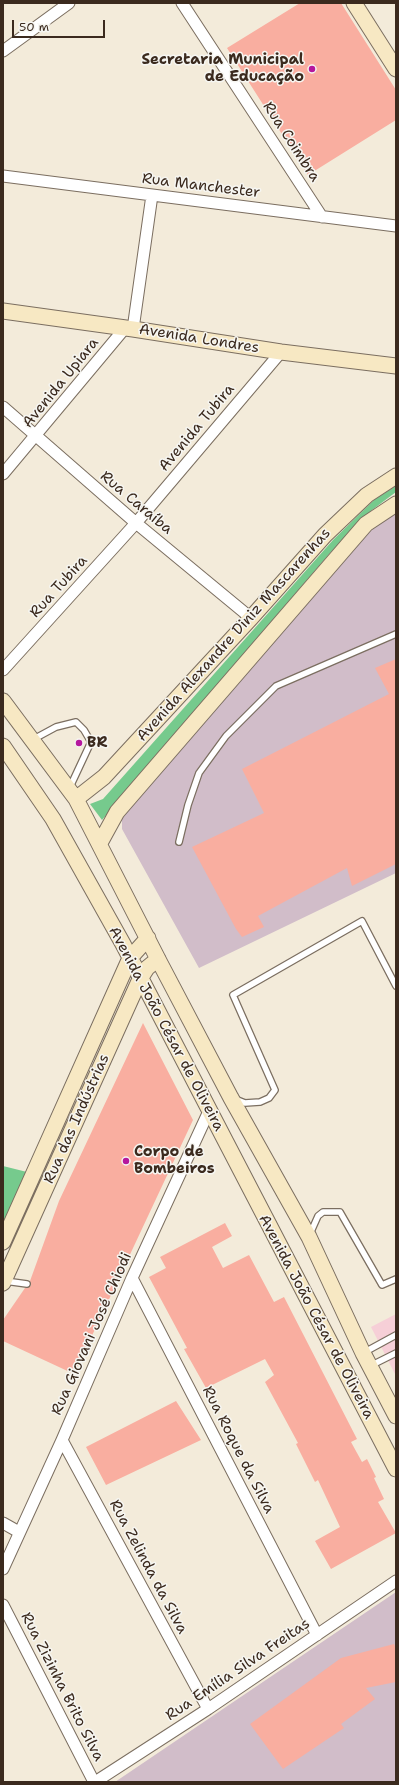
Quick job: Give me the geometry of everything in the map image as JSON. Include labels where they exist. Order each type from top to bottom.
[{"type":"street","points":[[3,51],[69,3]]},
{"type":"street","name":"Rua Coimbra","points":[[182,3],[322,217]]},
{"type":"street","points":[[354,3],[396,69]]},
{"type":"street","name":"Rua Manchester","points":[[3,176],[396,226]]},
{"type":"street","points":[[129,328],[152,196]]},
{"type":"street","name":"Avenida Londres","points":[[3,311],[129,328],[281,352],[396,366]]},
{"type":"street","name":"Avenida Upiara","points":[[3,474],[129,328]]},
{"type":"street","name":"Avenida Tubira","points":[[136,523],[281,352]]},
{"type":"street","name":"Rua Caraíba","points":[[3,407],[136,523],[251,618]]},
{"type":"street","name":"Avenida Alexandre Diniz Mascarenhas","points":[[73,794],[104,777],[251,618],[325,535],[367,495],[396,476]]},
{"type":"street","name":"Avenida Alexandre Diniz Mascarenhas","points":[[100,843],[117,812],[366,524],[396,504]]},
{"type":"street","name":"Rua Tubira","points":[[3,670],[136,523]]},
{"type":"street","name":"Avenida João César de Oliveira","points":[[3,701],[73,794],[100,843],[158,959],[231,1098],[309,1237],[363,1353],[396,1416]]},
{"type":"street","name":"Avenida João César de Oliveira","points":[[3,746],[53,819],[130,958],[396,1469]]},
{"type":"street","name":"Rua das Indústrias","points":[[3,1242],[130,958],[148,938]]},
{"type":"street","name":"Rua das Indústrias","points":[[3,1282],[140,979],[147,968],[158,959]]},
{"type":"street","name":"Rua Giovani José Chiodi","points":[[3,1569],[62,1440],[132,1278],[209,1111]]},
{"type":"street","name":"Rua Roque da Silva","points":[[132,1278],[317,1635]]},
{"type":"street","name":"Rua Zelinda da Silva","points":[[62,1440],[208,1709]]},
{"type":"street","points":[[3,1523],[19,1532]]},
{"type":"street","name":"Rua Emília Silva Freitas","points":[[95,1782],[208,1709],[396,1581]]},
{"type":"street","name":"Rua Zizinha Brito Silva","points":[[3,1605],[95,1782]]},
{"type":"lane","points":[[179,842],[188,805],[199,773],[226,736],[276,686],[396,634]]},
{"type":"lane","points":[[32,740],[56,727],[76,722],[84,730],[91,742],[77,769],[73,794]]},
{"type":"lane","points":[[231,1098],[245,1103],[260,1102],[269,1098],[275,1090],[233,995],[362,921],[396,986]]},
{"type":"lane","points":[[309,1237],[315,1222],[323,1212],[340,1212],[382,1286],[396,1279]]},
{"type":"lane","points":[[3,1282],[27,1284]]},
{"type":"lane","points":[[363,1353],[396,1335]]},
{"type":"lane","points":[[370,1366],[396,1353]]},
{"type":"shaded area","points":[[396,512],[396,873],[199,968],[122,829],[122,815],[358,542],[376,526]]},
{"type":"shaded area","points":[[396,1314],[396,1376],[371,1327]]},
{"type":"shaded area","points":[[396,1592],[396,1782],[115,1782]]},
{"type":"green space","points":[[396,486],[396,492],[372,510],[330,553],[102,820],[90,804],[103,799],[333,540],[375,499]]},
{"type":"green space","points":[[3,1166],[31,1173],[3,1234]]},
{"type":"building","name":"Secretaria Municipal de Educação","points":[[300,3],[341,3],[396,90],[396,120],[308,175],[227,48]]},
{"type":"building","points":[[396,659],[396,864],[352,886],[347,868],[258,916],[264,927],[242,937],[236,929],[192,847],[264,813],[242,769],[389,694],[375,668]]},
{"type":"building","name":"Corpo de Bombeiros","points":[[143,1023],[193,1120],[74,1374],[3,1341],[3,1320],[25,1288],[31,1286],[30,1281],[59,1201]]},
{"type":"building","points":[[225,1223],[232,1236],[212,1247],[223,1268],[249,1255],[274,1302],[284,1297],[357,1439],[351,1442],[362,1462],[367,1459],[376,1477],[374,1478],[384,1499],[378,1502],[396,1533],[331,1569],[315,1541],[340,1527],[318,1480],[315,1482],[296,1444],[298,1443],[265,1382],[274,1375],[265,1359],[206,1388],[184,1349],[187,1348],[149,1277],[166,1268],[160,1257]]},
{"type":"building","points":[[176,1401],[201,1440],[106,1485],[86,1447]]},
{"type":"building","points":[[394,1644],[396,1649],[396,1682],[366,1688],[375,1699],[341,1724],[344,1728],[283,1769],[250,1724],[341,1658]]},
{"type":"place","name":"Secretaria Municipal de Educação","points":[[312,69]]},
{"type":"place","name":"BR","points":[[79,743]]},
{"type":"place","name":"Corpo de Bombeiros","points":[[126,1161]]}]
